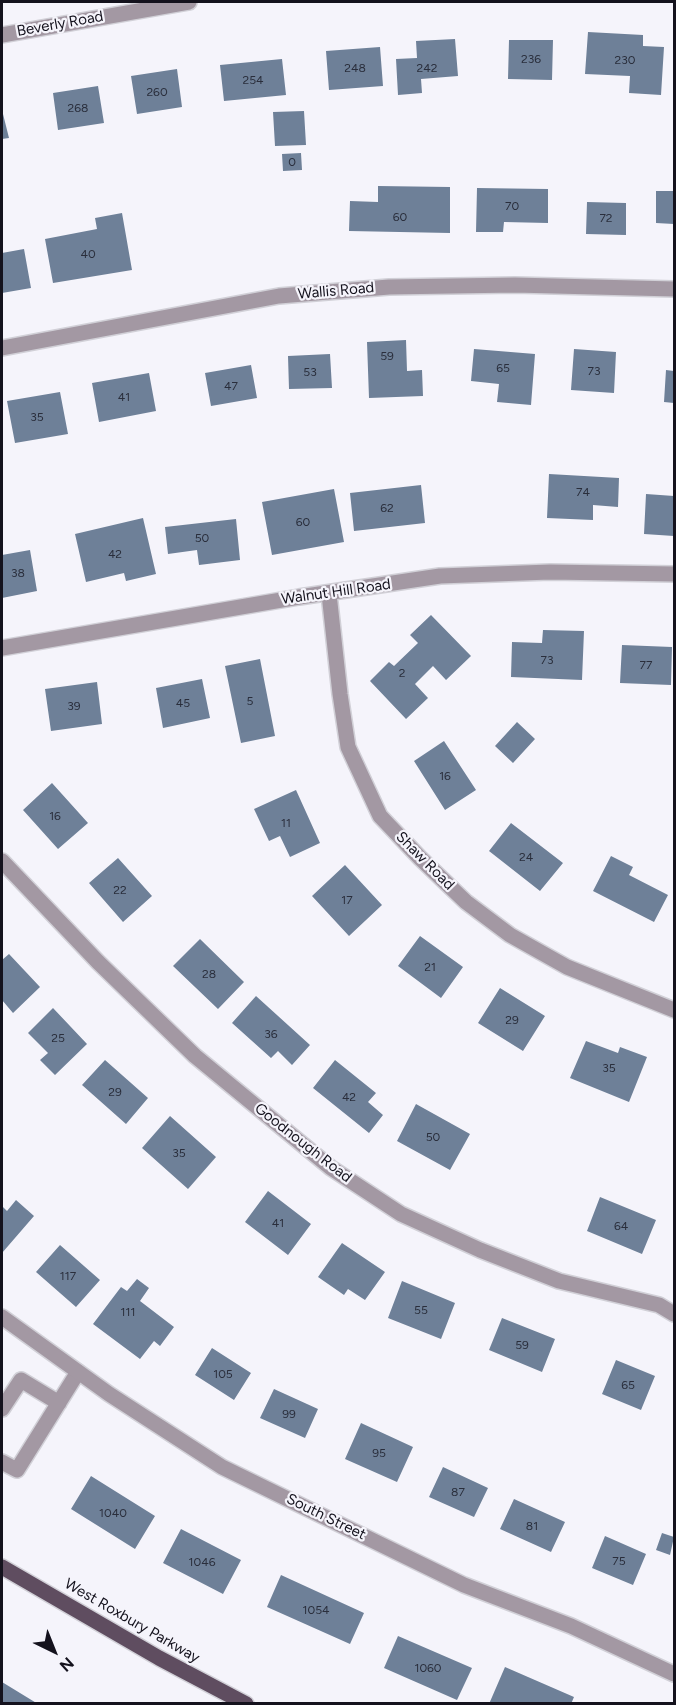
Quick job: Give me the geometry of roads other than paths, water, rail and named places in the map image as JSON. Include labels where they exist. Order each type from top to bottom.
[{"type":"main road","name":"West Roxbury Parkway","points":[[2,1567],[159,1658],[246,1704]]},
{"type":"street","name":"Beverly Road","points":[[2,35],[189,2]]},
{"type":"street","name":"Wallis Road","points":[[2,348],[279,296],[388,287],[516,285],[675,289]]},
{"type":"street","name":"Walnut Hill Road","points":[[2,648],[35,640],[440,576],[550,572],[675,574]]},
{"type":"street","name":"Shaw Road","points":[[328,594],[348,747],[380,816],[466,902],[510,934],[567,967],[675,1010]]},
{"type":"street","name":"Goodnough Road","points":[[2,861],[98,962],[195,1056],[331,1168],[401,1214],[480,1250],[559,1281],[659,1305],[675,1314]]},
{"type":"street","name":"South Street","points":[[2,1317],[109,1394],[222,1467],[464,1585],[571,1626],[675,1674]]},
{"type":"street","points":[[2,1462],[17,1470],[78,1372]]},
{"type":"street","points":[[2,1409],[21,1380],[59,1403]]}]
